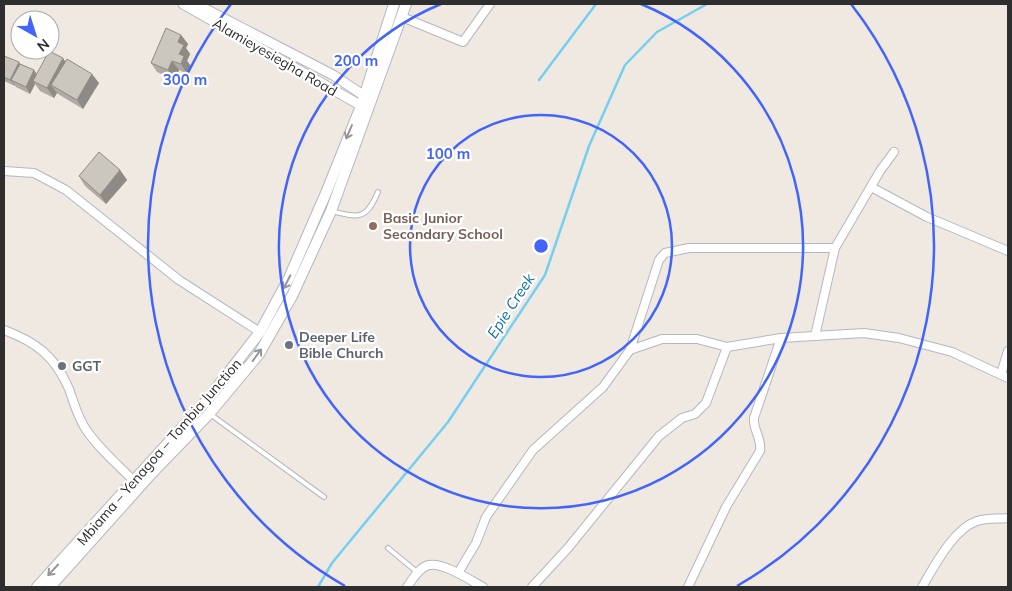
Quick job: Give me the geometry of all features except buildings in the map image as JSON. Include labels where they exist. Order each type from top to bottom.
[{"type":"main road","name":"Mbiama – Yenagoa – Tombia Junction","points":[[50,587],[152,473],[209,414],[259,354],[292,296],[331,211],[366,103],[394,4]]},
{"type":"main road","name":"Mbiama – Yenagoa – Tombia Junction","points":[[36,587],[134,482],[208,398],[260,332],[308,236],[366,103],[406,4]]},
{"type":"street","name":"Alamieyesiegha Road","points":[[182,4],[366,103]]},
{"type":"street","name":"Alamieyesiegha Road","points":[[196,4],[333,75],[366,103]]},
{"type":"street","points":[[402,17],[463,42],[490,4]]},
{"type":"street","points":[[815,336],[835,248],[894,152]]},
{"type":"street","points":[[4,171],[34,173],[66,190],[180,280],[260,332]]},
{"type":"street","points":[[871,187],[927,217],[1008,251]]},
{"type":"street","points":[[458,574],[476,543],[486,517],[533,450],[603,387],[630,350],[659,260],[665,253],[690,248],[835,248]]},
{"type":"street","points":[[4,330],[40,347],[50,358],[68,388],[77,413],[94,441],[134,482]]},
{"type":"street","points":[[630,350],[662,339],[697,338],[727,347],[781,338],[864,333],[899,338],[952,352],[1005,376],[1008,351]]},
{"type":"street","points":[[688,587],[726,507],[760,451],[762,442],[754,426],[754,418],[781,338]]},
{"type":"street","points":[[532,587],[568,548],[659,436],[682,418],[695,414],[706,403],[712,381],[727,347]]},
{"type":"street","points":[[922,587],[938,560],[958,534],[976,522],[1008,518]]},
{"type":"street","points":[[407,587],[418,572],[428,565],[438,565],[483,587]]},
{"type":"lane","points":[[331,211],[352,216],[364,214],[372,207],[378,192]]},
{"type":"lane","points":[[209,414],[324,496]]},
{"type":"lane","points":[[388,548],[418,572]]},
{"type":"waterway","points":[[539,80],[596,4]]},
{"type":"waterway","name":"Epie Creek","points":[[318,587],[332,563],[448,422],[545,275],[589,146],[625,65],[657,32],[707,4]]},
{"type":"place","name":"Basic Junior Secondary School","points":[[373,226]]},
{"type":"place","name":"Deeper Life Bible Church","points":[[289,345]]},
{"type":"place","name":"GGT","points":[[62,366]]}]
